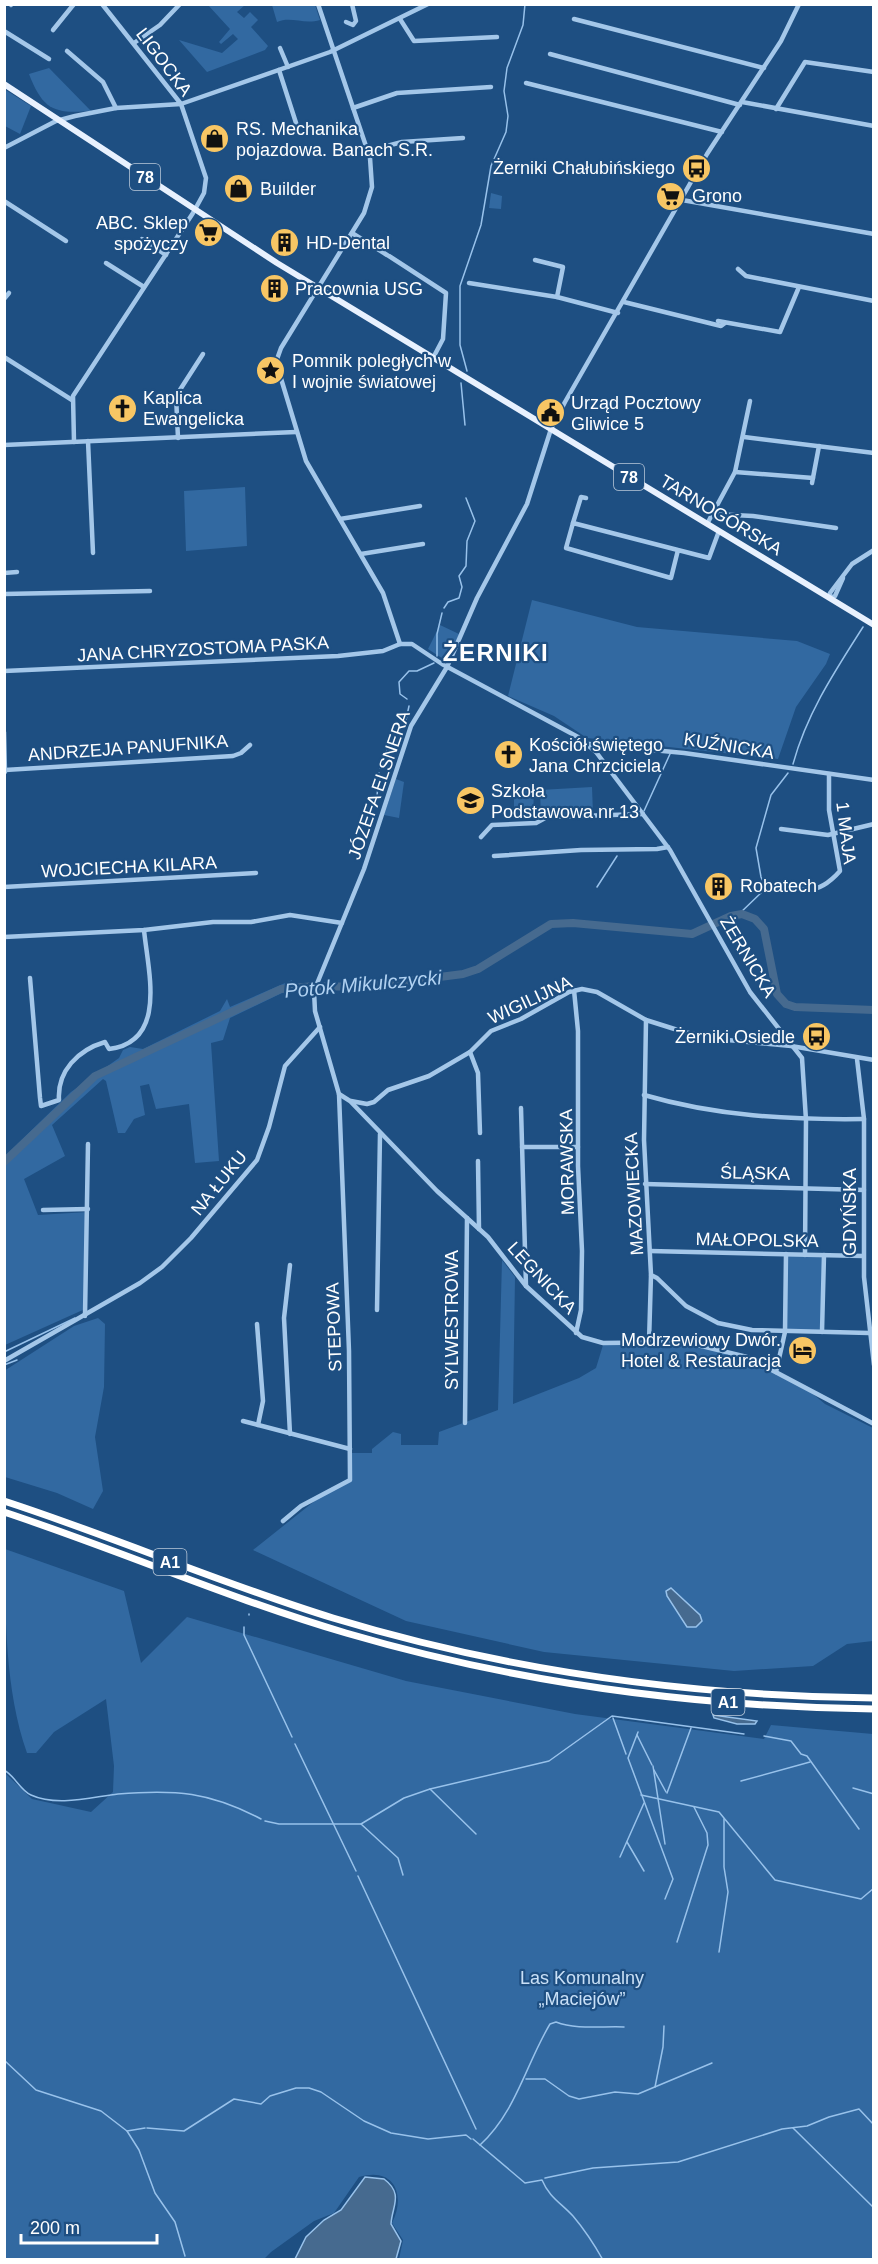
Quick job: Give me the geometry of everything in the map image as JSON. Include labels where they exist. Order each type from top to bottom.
[{"type":"highway","name":"A1","points":[[4,1501],[218,1580],[352,1623],[480,1655],[626,1681],[741,1693],[873,1698]]},
{"type":"highway","name":"A1","points":[[4,1512],[216,1590],[332,1629],[488,1668],[624,1691],[749,1704],[873,1708]]},
{"type":"main road","name":"TARNOGÓRSKA","points":[[4,84],[317,288],[873,626]]},
{"type":"street","points":[[53,30],[74,4]]},
{"type":"street","name":"LIGOCKA","points":[[72,400],[195,210],[204,193],[206,178],[181,104],[102,4]]},
{"type":"street","points":[[134,43],[160,25],[180,4]]},
{"type":"street","points":[[318,4],[368,151],[372,166],[372,187],[364,213],[281,348],[276,362],[296,432],[310,470],[383,592],[400,644]]},
{"type":"street","points":[[346,21],[353,25],[356,21],[352,4]]},
{"type":"street","points":[[4,148],[60,120],[116,108],[181,104],[333,51],[428,4]]},
{"type":"street","name":"JÓZEFA ELSNERA","points":[[320,1027],[314,1005],[314,991],[368,860],[411,726],[447,667],[477,598],[527,504],[551,429],[722,132],[794,19],[799,4]]},
{"type":"street","points":[[408,5],[411,13]]},
{"type":"street","points":[[400,19],[414,40],[497,37]]},
{"type":"street","points":[[574,19],[764,68]]},
{"type":"street","points":[[4,31],[49,59]]},
{"type":"street","points":[[280,48],[288,67]]},
{"type":"street","points":[[66,51],[103,82],[116,108]]},
{"type":"street","points":[[550,54],[741,104],[873,126]]},
{"type":"street","points":[[776,109],[805,62],[873,72]]},
{"type":"street","points":[[279,70],[297,126]]},
{"type":"street","points":[[526,83],[722,132]]},
{"type":"street","points":[[353,108],[397,93],[491,87]]},
{"type":"street","points":[[368,151],[402,142],[463,138]]},
{"type":"street","points":[[682,200],[873,234]]},
{"type":"street","points":[[4,201],[66,241]]},
{"type":"street","points":[[352,233],[446,293],[444,339],[433,358]]},
{"type":"street","points":[[142,239],[166,255]]},
{"type":"street","points":[[535,260],[563,267],[557,297]]},
{"type":"street","points":[[106,262],[144,287]]},
{"type":"street","points":[[738,269],[746,276],[873,301]]},
{"type":"street","points":[[469,282],[557,297],[618,313]]},
{"type":"street","points":[[717,321],[780,332],[799,287]]},
{"type":"street","points":[[4,299],[9,293]]},
{"type":"street","points":[[624,302],[704,324],[721,326],[725,323]]},
{"type":"street","points":[[178,438],[176,396],[203,354]]},
{"type":"street","points":[[4,357],[72,400],[74,442]]},
{"type":"street","points":[[707,524],[735,472],[750,401]]},
{"type":"street","points":[[4,445],[296,432]]},
{"type":"street","points":[[744,437],[873,453]]},
{"type":"street","points":[[88,441],[93,553]]},
{"type":"street","points":[[735,472],[812,481],[819,446]]},
{"type":"street","points":[[586,498],[581,497],[566,549],[671,578],[678,550]]},
{"type":"street","points":[[340,519],[420,506]]},
{"type":"street","points":[[713,514],[753,516],[836,528]]},
{"type":"street","points":[[573,523],[718,561]]},
{"type":"street","points":[[709,558],[719,531]]},
{"type":"street","points":[[361,554],[423,544]]},
{"type":"street","points":[[830,598],[835,596],[852,564],[873,550]]},
{"type":"street","points":[[4,573],[17,572]]},
{"type":"street","points":[[4,594],[150,591]]},
{"type":"street","name":"ŻERNICKA","points":[[400,644],[412,644],[447,667],[589,744],[668,847],[689,880],[750,992],[802,1058],[806,1120],[805,1255]]},
{"type":"street","name":"JANA CHRYZOSTOMA PASKA","points":[[4,670],[338,656],[383,651],[400,644]]},
{"type":"street","points":[[4,732],[5,771]]},
{"type":"street","name":"KUŹNICKA","points":[[589,744],[684,753],[873,780]]},
{"type":"street","name":"ANDRZEJA PANUFNIKA","points":[[5,771],[233,756],[241,753],[250,745]]},
{"type":"street","name":"1 MAJA","points":[[787,883],[804,891],[821,887],[840,871],[827,798],[829,774]]},
{"type":"street","points":[[481,837],[492,825],[536,823],[547,817],[643,814]]},
{"type":"street","points":[[781,829],[833,834],[873,824]]},
{"type":"street","points":[[494,856],[668,847]]},
{"type":"street","name":"WOJCIECHA KILARA","points":[[4,887],[256,873]]},
{"type":"street","points":[[4,937],[144,930],[204,922],[251,922],[290,915],[342,923]]},
{"type":"street","points":[[30,978],[40,1098],[41,1106],[45,1107],[59,1100],[61,1078],[75,1057],[105,1042],[109,1049],[125,1046],[142,1030],[151,1002],[144,930]]},
{"type":"street","name":"WIGILIJNA","points":[[350,1101],[367,1104],[374,1102],[388,1090],[429,1076],[470,1052],[491,1031],[521,1019],[574,990],[597,992],[646,1020],[717,1040],[791,1046],[873,1060]]},
{"type":"street","name":"MORAWSKA","points":[[574,990],[578,1041],[578,1147],[582,1251],[581,1310],[576,1333]]},
{"type":"street","name":"MAZOWIECKA","points":[[646,1020],[645,1184],[651,1275],[686,1306],[718,1323],[752,1330],[869,1333]]},
{"type":"street","points":[[320,1027],[339,1094]]},
{"type":"street","name":"NA ŁUKU","points":[[4,1361],[85,1316],[162,1267],[249,1171],[264,1143],[285,1066],[320,1027]]},
{"type":"street","points":[[470,1052],[478,1073],[480,1133]]},
{"type":"street","name":"GDYŃSKA","points":[[857,1059],[864,1119],[863,1256],[873,1365]]},
{"type":"street","name":"LEGNICKA","points":[[339,1094],[350,1101],[380,1134],[479,1229],[526,1286],[576,1333],[588,1339],[603,1342],[695,1345],[747,1357],[817,1397],[873,1424]]},
{"type":"street","name":"STEPOWA","points":[[283,1521],[301,1506],[350,1480],[339,1094]]},
{"type":"street","points":[[644,1095],[673,1104],[770,1119],[864,1119]]},
{"type":"street","points":[[520,1108],[526,1286]]},
{"type":"street","points":[[377,1310],[380,1134]]},
{"type":"street","points":[[85,1316],[88,1144]]},
{"type":"street","points":[[522,1148],[578,1147]]},
{"type":"street","points":[[478,1161],[481,1220],[479,1229]]},
{"type":"street","name":"ŚLĄSKA","points":[[645,1184],[864,1190]]},
{"type":"street","points":[[43,1210],[88,1209]]},
{"type":"street","name":"SYLWESTROWA","points":[[465,1423],[467,1218]]},
{"type":"street","name":"MAŁOPOLSKA","points":[[650,1251],[863,1256]]},
{"type":"street","points":[[776,1372],[785,1332],[786,1254]]},
{"type":"street","points":[[822,1332],[824,1255]]},
{"type":"street","points":[[290,1265],[284,1318],[290,1434]]},
{"type":"street","points":[[649,1342],[651,1275]]},
{"type":"street","points":[[257,1324],[262,1401],[258,1425]]},
{"type":"street","points":[[243,1421],[350,1449]]},
{"type":"green space","points":[[208,5],[245,5],[237,12],[244,18],[250,12],[258,20],[251,27],[268,46],[265,50],[207,72],[179,40],[222,53],[238,39],[233,34],[221,44],[219,42],[230,29]]},
{"type":"green space","points":[[272,5],[315,5],[320,20],[277,22]]},
{"type":"green space","points":[[49,68],[91,111],[68,112],[51,107],[45,102],[29,74]]},
{"type":"green space","points":[[4,89],[31,106],[20,134],[5,126]]},
{"type":"green space","points":[[491,193],[502,196],[501,209],[489,208]]},
{"type":"green space","points":[[245,487],[247,546],[186,551],[184,491]]},
{"type":"green space","points":[[532,600],[637,627],[797,641],[830,654],[826,664],[796,707],[778,759],[587,738],[554,716],[508,696]]},
{"type":"green space","points":[[440,625],[459,634],[448,662],[428,649]]},
{"type":"green space","points":[[396,779],[404,782],[399,818],[384,815]]},
{"type":"green space","points":[[592,787],[593,814],[541,817],[540,790]]},
{"type":"green space","points":[[514,788],[534,789],[533,817],[514,817]]},
{"type":"green space","points":[[292,980],[292,984],[313,983],[310,990],[282,993],[230,1018],[223,1040],[211,1043],[219,1161],[195,1163],[189,1104],[156,1109],[149,1084],[140,1086],[145,1115],[134,1119],[125,1133],[118,1133],[106,1081],[103,1079],[52,1125],[65,1156],[24,1179],[38,1215],[88,1212],[85,1309],[5,1345],[5,1156],[71,1092],[119,1058],[123,1050],[130,1047],[143,1049],[220,1011],[227,999],[230,1007]]},
{"type":"green space","points":[[786,1254],[824,1255],[822,1332],[785,1332]]},
{"type":"green space","points":[[502,1260],[515,1277],[513,1404],[579,1378],[596,1368],[603,1345],[685,1342],[747,1357],[807,1389],[825,1404],[873,1428],[873,1641],[847,1644],[813,1666],[734,1671],[544,1652],[406,1621],[253,1550],[331,1488],[352,1480],[351,1453],[372,1453],[372,1449],[393,1432],[401,1434],[401,1445],[438,1445],[439,1432],[498,1410]]},
{"type":"green space","points":[[98,1318],[105,1324],[104,1387],[95,1437],[103,1491],[93,1509],[57,1493],[5,1477],[4,1371],[74,1326]]},
{"type":"green space","name":"Las Komunalny „Maciejów”","points":[[5,1549],[124,1591],[141,1663],[187,1617],[406,1681],[575,1714],[764,1739],[771,1725],[873,1734],[873,2259],[399,2259],[403,2240],[392,2223],[398,2203],[397,2194],[389,2180],[371,2175],[359,2177],[334,2213],[314,2221],[264,2259],[5,2259],[5,1773],[32,1799],[91,1812],[113,1792],[114,1766],[106,1699],[54,1732],[36,1753],[27,1753],[14,1704],[10,1678],[6,1626]]},
{"type":"shaded area","points":[[671,1588],[700,1615],[702,1621],[696,1627],[687,1627],[667,1596],[666,1591]]},
{"type":"shaded area","points":[[713,1715],[757,1721],[755,1724],[737,1724],[714,1718]]},
{"type":"shaded area","points":[[365,2177],[384,2179],[394,2190],[395,2200],[391,2224],[401,2241],[396,2259],[295,2259],[306,2237],[324,2220],[341,2210]]},
{"type":"waterway","points":[[467,371],[460,345],[460,286],[481,225],[491,166],[506,132],[508,116],[504,91],[507,68],[523,25],[525,4]]},
{"type":"waterway","points":[[461,383],[465,425]]},
{"type":"waterway","points":[[444,608],[448,602],[459,598],[462,587],[459,576],[466,566],[467,541],[475,521],[466,498]]},
{"type":"waterway","points":[[437,656],[437,634],[442,613]]},
{"type":"waterway","points":[[793,764],[814,710],[863,627]]},
{"type":"waterway","points":[[407,699],[400,694],[399,682],[409,671],[417,671],[434,663]]},
{"type":"waterway","points":[[406,720],[409,706]]},
{"type":"waterway","points":[[380,768],[389,745]]},
{"type":"waterway","points":[[644,811],[670,754]]},
{"type":"waterway","points":[[377,796],[379,773]]},
{"type":"waterway","points":[[738,915],[766,888],[761,877],[756,848],[771,795],[788,773]]},
{"type":"waterway","points":[[597,887],[617,856]]},
{"type":"waterway","name":"Potok Mikulczycki","points":[[4,1162],[95,1076],[281,989],[315,986],[362,987],[463,974],[478,969],[551,924],[573,923],[692,934],[731,916],[742,914],[755,919],[764,929],[777,994],[786,1004],[795,1007],[874,1010]]},
{"type":"waterway","points":[[4,1352],[75,1318]]},
{"type":"waterway","points":[[4,1365],[17,1360]]},
{"type":"waterway","points":[[244,1627],[244,1635],[292,1737]]},
{"type":"waterway","points":[[265,1821],[279,1824],[361,1824],[404,1798],[430,1789],[549,1761],[612,1716],[744,1734]]},
{"type":"waterway","points":[[613,1718],[626,1754]]},
{"type":"waterway","points":[[667,1793],[691,1728]]},
{"type":"waterway","points":[[638,1732],[628,1758],[673,1879],[665,1899]]},
{"type":"waterway","points":[[637,1735],[652,1765]]},
{"type":"waterway","points":[[764,1736],[791,1741],[801,1754],[807,1756],[859,1829]]},
{"type":"waterway","points":[[295,1744],[356,1871]]},
{"type":"waterway","points":[[741,1781],[810,1762]]},
{"type":"waterway","points":[[653,1766],[665,1844]]},
{"type":"waterway","points":[[4,1770],[27,1793],[41,1799],[63,1801],[157,1792],[192,1794],[225,1803],[261,1819]]},
{"type":"waterway","points":[[654,1770],[666,1792]]},
{"type":"waterway","points":[[853,1788],[874,1794]]},
{"type":"waterway","points":[[430,1789],[476,1834]]},
{"type":"waterway","points":[[641,1795],[719,1812],[775,1880],[861,1899],[874,1888]]},
{"type":"waterway","points":[[620,1857],[644,1803]]},
{"type":"waterway","points":[[677,1942],[708,1845],[707,1833],[694,1807]]},
{"type":"waterway","points":[[719,1952],[728,1892],[724,1867],[724,1819]]},
{"type":"waterway","points":[[361,1824],[398,1858],[403,1875]]},
{"type":"waterway","points":[[627,1842],[644,1871]]},
{"type":"waterway","points":[[358,1876],[476,2129]]},
{"type":"waterway","points":[[480,2145],[503,2118],[512,2103],[550,2024],[556,2022],[581,2027],[624,2027]]},
{"type":"waterway","points":[[655,2087],[663,2047],[664,2026]]},
{"type":"waterway","points":[[4,2060],[36,2090],[101,2111],[127,2131],[145,2128]]},
{"type":"waterway","points":[[526,2079],[545,2079],[569,2096],[579,2099],[615,2092],[638,2094],[712,2063]]},
{"type":"waterway","points":[[147,2128],[184,2131],[234,2099],[261,2104],[270,2096],[296,2088],[309,2088],[321,2092],[364,2121],[391,2133],[428,2139],[466,2135],[471,2139]]},
{"type":"waterway","points":[[545,2178],[593,2168],[678,2162],[782,2129],[807,2126],[859,2109],[874,2125]]},
{"type":"waterway","points":[[793,2128],[874,2208]]},
{"type":"waterway","points":[[127,2131],[139,2150],[155,2193],[175,2222],[185,2256]]},
{"type":"waterway","points":[[473,2139],[525,2183],[542,2180],[552,2195],[581,2226],[603,2260]]},
{"type":"place","name":"RS. Mechanika pojazdowa. Banach S.R.","points":[[215,139]]},
{"type":"place","name":"Żerniki Chałubińskiego","points":[[696,168]]},
{"type":"place","name":"Builder","points":[[239,189]]},
{"type":"place","name":"Grono","points":[[671,196]]},
{"type":"place","name":"ABC. Sklep spożyczy","points":[[209,233]]},
{"type":"place","name":"HD-Dental","points":[[285,243]]},
{"type":"place","name":"Pracownia USG","points":[[274,289]]},
{"type":"place","name":"Pomnik poległych w I wojnie światowej","points":[[271,371]]},
{"type":"place","name":"Kaplica Ewangelicka","points":[[122,408]]},
{"type":"place","name":"Urząd Pocztowy Gliwice 5","points":[[550,413]]},
{"type":"place","name":"Kościół świętego Jana Chrzciciela","points":[[508,755]]},
{"type":"place","name":"Szkoła Podstawowa nr 13","points":[[470,801]]},
{"type":"place","name":"Robatech","points":[[719,886]]},
{"type":"place","name":"Żerniki Osiedle","points":[[816,1037]]},
{"type":"place","name":"Modrzewiowy Dwór. Hotel & Restauracja","points":[[802,1350]]},
{"type":"district","name":"ŻERNIKI","points":[[496,652]]}]
